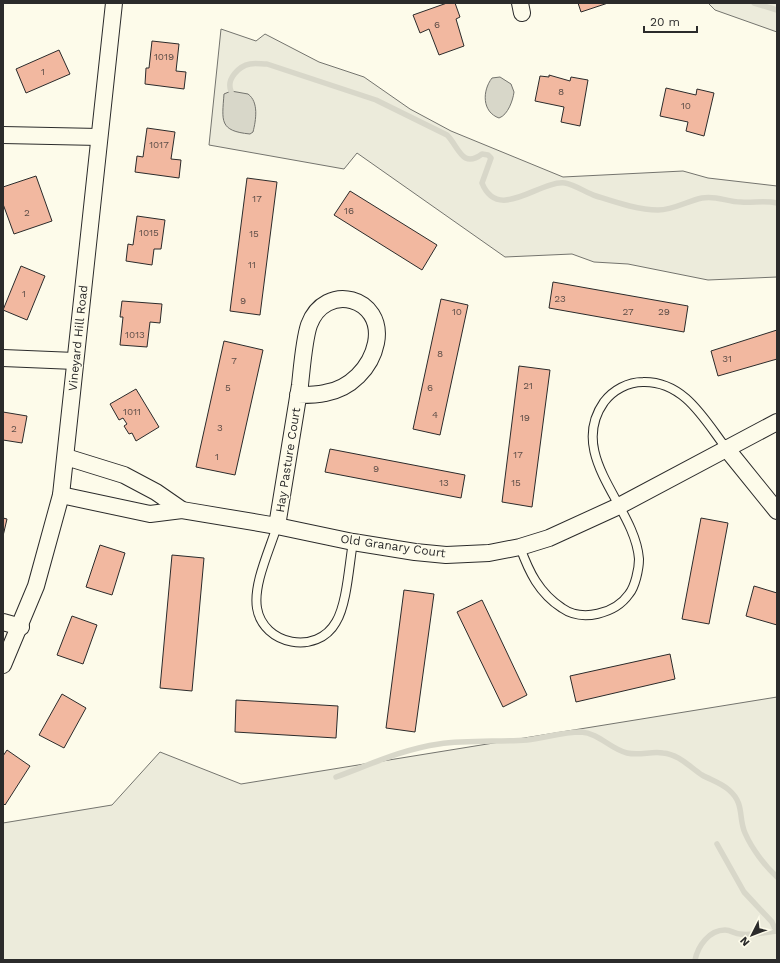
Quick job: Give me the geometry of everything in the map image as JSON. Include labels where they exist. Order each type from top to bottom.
[{"type":"street","name":"Vineyard Hill Road","points":[[3,665],[21,627],[36,586],[61,495],[114,3]]},
{"type":"street","points":[[3,135],[99,137]]},
{"type":"street","name":"Hay Pasture Court","points":[[277,526],[309,325],[317,311],[326,302],[339,298],[352,300],[364,305],[373,315],[378,329],[376,344],[368,362],[357,377],[344,388],[325,394],[298,395]]},
{"type":"street","points":[[3,358],[75,361]]},
{"type":"street","name":"Old Granary Court","points":[[61,495],[150,514],[182,510],[277,526],[353,542],[446,555],[489,553],[520,547],[550,538],[619,506],[777,422]]},
{"type":"street","points":[[726,448],[777,511]]},
{"type":"street","name":"Old Granary Court","points":[[66,456],[124,475],[156,492],[182,510]]},
{"type":"street","points":[[3,622],[21,627]]},
{"type":"lane","points":[[520,547],[530,572],[549,599],[575,615],[588,616],[603,612],[618,604],[630,594],[636,578],[639,560],[634,539],[598,463],[593,445],[593,427],[597,412],[607,399],[619,389],[634,382],[651,382],[669,386],[682,393],[693,404],[726,448]]},
{"type":"lane","points":[[277,526],[256,595],[257,609],[272,634],[286,640],[303,643],[315,641],[335,624],[341,611],[353,542]]},
{"type":"shaded area","points":[[708,3],[777,3],[777,32],[715,10]]},
{"type":"shaded area","points":[[221,29],[256,41],[265,34],[319,62],[364,77],[410,109],[451,131],[563,177],[683,171],[708,178],[777,186],[777,277],[708,280],[628,264],[594,262],[572,254],[505,257],[357,153],[344,169],[209,145]]},
{"type":"shaded area","points":[[500,77],[511,84],[514,92],[507,111],[499,118],[489,111],[485,101],[485,95],[486,89],[492,78]]},
{"type":"shaded area","points":[[231,91],[248,94],[254,102],[256,112],[255,122],[253,132],[250,134],[240,133],[233,130],[225,123],[223,118],[224,94]]},
{"type":"shaded area","points":[[777,697],[777,960],[3,960],[3,823],[112,805],[160,752],[241,784]]},
{"type":"building","points":[[447,3],[455,3],[460,17],[456,19],[464,46],[439,55],[429,29],[420,33],[413,15]]},
{"type":"building","points":[[578,3],[608,3],[581,12]]},
{"type":"building","points":[[152,41],[179,44],[176,71],[186,72],[184,89],[145,84],[146,68],[149,68]]},
{"type":"building","points":[[59,50],[70,74],[26,93],[16,69]]},
{"type":"building","points":[[549,75],[570,81],[571,77],[588,80],[580,126],[561,122],[564,107],[535,101],[540,76],[549,77]]},
{"type":"building","points":[[666,88],[696,95],[697,89],[714,93],[704,136],[686,131],[688,122],[660,116]]},
{"type":"building","points":[[147,128],[175,132],[171,159],[181,160],[179,178],[135,172],[137,156],[143,157]]},
{"type":"building","points":[[36,176],[52,221],[14,234],[3,204],[3,187]]},
{"type":"building","points":[[247,178],[277,182],[260,315],[230,311]]},
{"type":"building","points":[[350,191],[437,245],[422,270],[334,215]]},
{"type":"building","points":[[137,216],[165,220],[161,249],[154,249],[152,265],[126,261],[128,244],[133,245]]},
{"type":"building","points":[[21,266],[45,276],[27,320],[3,310]]},
{"type":"building","points":[[553,282],[688,306],[684,332],[549,308]]},
{"type":"building","points":[[441,299],[468,305],[440,435],[413,429]]},
{"type":"building","points":[[122,301],[162,304],[160,323],[150,322],[147,347],[120,345],[123,317],[120,317]]},
{"type":"building","points":[[777,330],[777,359],[718,376],[711,351]]},
{"type":"building","points":[[224,341],[263,350],[235,475],[196,467]]},
{"type":"building","points":[[519,366],[550,370],[532,507],[502,502]]},
{"type":"building","points":[[136,389],[159,427],[136,441],[132,433],[129,434],[124,426],[127,424],[123,418],[119,420],[110,404]]},
{"type":"building","points":[[3,412],[27,416],[22,443],[3,440]]},
{"type":"building","points":[[330,449],[465,475],[461,498],[325,472]]},
{"type":"building","points":[[3,518],[7,519],[3,536]]},
{"type":"building","points":[[701,518],[728,523],[709,624],[682,619]]},
{"type":"building","points":[[100,545],[125,553],[112,595],[86,587]]},
{"type":"building","points":[[172,555],[204,558],[192,691],[160,688]]},
{"type":"building","points":[[754,586],[777,593],[777,625],[746,616]]},
{"type":"building","points":[[404,590],[434,594],[415,732],[386,728]]},
{"type":"building","points":[[482,600],[527,695],[503,707],[457,612]]},
{"type":"building","points":[[72,616],[97,625],[83,664],[57,655]]},
{"type":"building","points":[[670,654],[675,679],[576,702],[570,676]]},
{"type":"building","points":[[62,694],[86,708],[64,748],[39,735]]},
{"type":"building","points":[[236,700],[338,706],[336,738],[235,732]]},
{"type":"building","points":[[7,750],[30,766],[5,805],[3,803],[3,756]]},
{"type":"waterway","points":[[754,3],[777,10]]},
{"type":"waterway","points":[[231,91],[230,82],[238,70],[250,64],[267,64],[376,100],[447,135],[465,158],[475,158],[482,154],[488,155],[491,158],[482,183],[489,194],[498,199],[508,200],[520,197],[543,187],[565,183],[573,185],[592,195],[650,210],[670,209],[696,199],[707,197],[736,202],[777,203]]},
{"type":"waterway","points":[[336,777],[399,753],[426,746],[461,742],[527,740],[567,733],[587,733],[627,753],[659,753],[674,756],[684,761],[702,775],[719,783],[729,790],[737,800],[743,827],[751,845],[763,862],[777,877]]},
{"type":"waterway","points":[[717,844],[744,892],[772,922],[776,931]]},
{"type":"waterway","points":[[695,960],[696,955],[705,940],[709,936],[719,931],[727,930],[738,934],[749,935],[777,931]]}]
